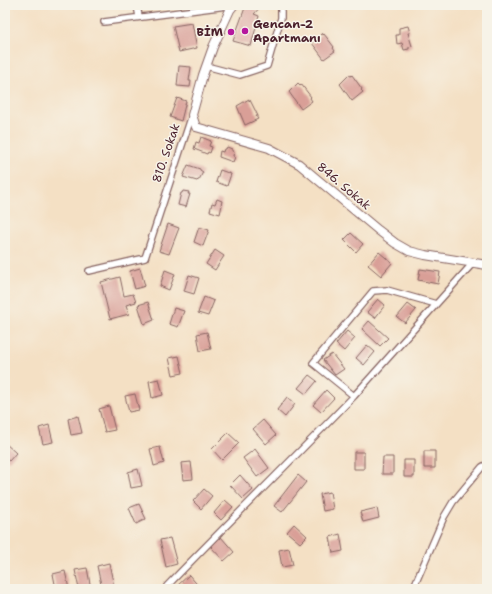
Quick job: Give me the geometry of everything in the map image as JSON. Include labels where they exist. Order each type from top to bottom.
[{"type":"street","points":[[137,5],[140,17]]},
{"type":"street","points":[[104,22],[195,7],[234,5]]},
{"type":"street","name":"810. Sokak","points":[[89,271],[145,258],[192,115],[206,66],[213,47],[230,10],[234,5]]},
{"type":"street","points":[[206,66],[240,75],[267,66],[281,18],[281,5]]},
{"type":"street","name":"846. Sokak","points":[[192,115],[196,127],[269,148],[299,164],[378,230],[395,243],[409,251],[424,255],[487,265]]},
{"type":"street","points":[[167,586],[245,505],[282,470],[354,396],[473,263]]},
{"type":"street","points":[[354,396],[313,363],[373,291],[387,290],[436,304]]},
{"type":"street","points":[[413,589],[444,517],[464,490],[487,464]]},
{"type":"building","points":[[246,5],[262,5],[254,14],[259,16],[251,46],[233,41]]},
{"type":"building","points":[[192,23],[197,48],[179,52],[173,26]]},
{"type":"building","points":[[408,26],[410,33],[408,33],[412,46],[409,47],[409,49],[404,50],[402,43],[397,44],[396,35],[399,35],[399,28]]},
{"type":"building","points":[[322,33],[334,47],[333,48],[335,51],[324,59],[312,43]]},
{"type":"building","points":[[179,66],[191,67],[189,81],[191,81],[190,87],[177,86]]},
{"type":"building","points":[[349,75],[352,75],[363,92],[352,101],[340,84]]},
{"type":"building","points":[[298,83],[300,85],[301,84],[311,97],[310,98],[312,101],[301,109],[289,92]]},
{"type":"building","points":[[177,98],[186,101],[181,121],[170,117]]},
{"type":"building","points":[[249,99],[258,116],[256,116],[258,119],[245,125],[237,106]]},
{"type":"building","points":[[201,137],[211,141],[209,146],[212,147],[210,153],[208,152],[207,154],[194,149],[196,142],[199,143]]},
{"type":"building","points":[[227,147],[232,149],[234,152],[233,156],[235,157],[233,162],[219,157],[220,151],[223,152]]},
{"type":"building","points":[[188,165],[200,169],[203,172],[199,180],[197,181],[183,177]]},
{"type":"building","points":[[220,170],[231,174],[227,186],[216,182]]},
{"type":"building","points":[[183,191],[189,192],[188,194],[190,194],[186,207],[178,205],[181,193]]},
{"type":"building","points":[[217,199],[222,201],[220,214],[210,211],[212,203],[215,204]]},
{"type":"building","points":[[168,224],[179,228],[169,254],[159,251]]},
{"type":"building","points":[[199,227],[209,230],[203,246],[194,242]]},
{"type":"building","points":[[351,233],[363,244],[356,252],[344,240]]},
{"type":"building","points":[[215,250],[224,256],[215,270],[206,264]]},
{"type":"building","points":[[379,252],[392,263],[381,276],[368,265]]},
{"type":"building","points":[[140,268],[145,286],[135,289],[130,271]]},
{"type":"building","points":[[420,269],[440,272],[438,284],[418,280]]},
{"type":"building","points":[[165,270],[175,274],[169,290],[160,286]]},
{"type":"building","points":[[189,275],[199,278],[194,294],[184,291]]},
{"type":"building","points":[[120,277],[124,296],[133,294],[136,302],[126,305],[129,314],[110,319],[101,282]]},
{"type":"building","points":[[204,297],[214,301],[208,316],[198,313]]},
{"type":"building","points":[[378,299],[385,305],[375,318],[367,312]]},
{"type":"building","points":[[148,302],[154,320],[144,324],[138,305]]},
{"type":"building","points":[[408,304],[416,310],[405,323],[397,317]]},
{"type":"building","points":[[174,308],[184,311],[178,327],[169,324]]},
{"type":"building","points":[[369,321],[388,338],[380,346],[362,329]]},
{"type":"building","points":[[347,331],[355,338],[344,351],[336,344]]},
{"type":"building","points":[[207,332],[211,349],[200,351],[197,334]]},
{"type":"building","points":[[367,345],[375,352],[364,365],[356,358]]},
{"type":"building","points":[[332,354],[344,369],[335,375],[323,360]]},
{"type":"building","points":[[179,356],[183,373],[173,375],[169,358]]},
{"type":"building","points":[[309,375],[317,381],[306,394],[298,388]]},
{"type":"building","points":[[159,379],[163,395],[152,398],[149,381]]},
{"type":"building","points":[[326,390],[334,398],[321,412],[313,405]]},
{"type":"building","points":[[135,394],[139,410],[129,412],[125,396]]},
{"type":"building","points":[[287,397],[295,404],[285,417],[277,410]]},
{"type":"building","points":[[109,406],[115,430],[105,432],[99,409]]},
{"type":"building","points":[[78,416],[82,433],[71,435],[68,419]]},
{"type":"building","points":[[263,420],[276,435],[266,444],[253,429]]},
{"type":"building","points":[[49,425],[53,442],[43,444],[39,428]]},
{"type":"building","points":[[228,433],[239,443],[222,460],[212,449]]},
{"type":"building","points":[[5,443],[16,453],[9,461],[5,458]]},
{"type":"building","points":[[160,447],[164,463],[154,466],[150,449]]},
{"type":"building","points":[[255,449],[269,468],[257,477],[243,458]]},
{"type":"building","points":[[424,451],[435,451],[435,468],[424,468]]},
{"type":"building","points":[[354,452],[364,452],[364,469],[354,469]]},
{"type":"building","points":[[383,457],[393,457],[393,474],[382,474]]},
{"type":"building","points":[[404,460],[414,460],[414,477],[404,477]]},
{"type":"building","points":[[191,462],[193,479],[183,480],[181,463]]},
{"type":"building","points":[[138,469],[142,486],[131,488],[128,472]]},
{"type":"building","points":[[240,475],[253,490],[243,499],[230,485]]},
{"type":"building","points":[[298,475],[306,482],[282,512],[274,506]]},
{"type":"building","points":[[204,489],[212,496],[201,509],[193,501]]},
{"type":"building","points":[[330,492],[333,509],[323,511],[320,494]]},
{"type":"building","points":[[225,500],[233,507],[221,520],[214,513]]},
{"type":"building","points":[[139,504],[146,519],[136,524],[129,508]]},
{"type":"building","points":[[377,508],[379,518],[363,522],[360,512]]},
{"type":"building","points":[[294,524],[307,536],[300,543],[287,532]]},
{"type":"building","points":[[340,534],[343,551],[333,553],[330,537]]},
{"type":"building","points":[[221,537],[234,552],[224,561],[211,547]]},
{"type":"building","points":[[170,538],[177,564],[166,567],[160,540]]},
{"type":"building","points":[[289,548],[293,565],[282,567],[279,550]]},
{"type":"building","points":[[109,563],[114,587],[102,589],[97,566]]},
{"type":"building","points":[[87,568],[91,589],[79,589],[75,570]]},
{"type":"building","points":[[65,571],[69,589],[56,589],[53,574]]},
{"type":"building","points":[[189,575],[201,589],[182,589],[178,585]]},
{"type":"place","name":"Gencan-2 Apartmanı","points":[[245,31]]},
{"type":"place","name":"BİM","points":[[231,32]]}]
